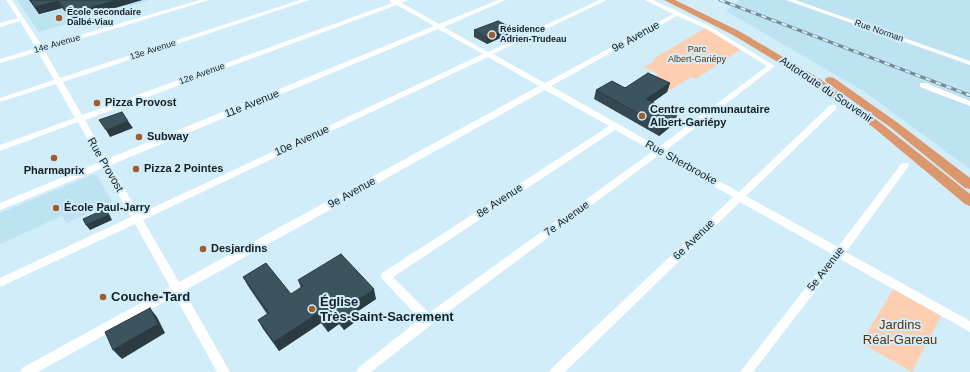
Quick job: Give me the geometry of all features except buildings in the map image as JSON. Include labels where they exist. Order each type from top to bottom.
[{"type":"highway","name":"Autoroute du Souvenir","points":[[668,0],[736,33],[813,79],[878,126],[969,196]]},
{"type":"highway","name":"Autoroute du Souvenir","points":[[685,0],[747,30],[813,69],[932,154],[969,196]]},
{"type":"highway","points":[[932,154],[970,178]]},
{"type":"street","name":"Rue Provost","points":[[9,0],[22,19],[58,81],[224,372]]},
{"type":"street","name":"14e Avenue","points":[[0,61],[206,0]]},
{"type":"street","name":"13e Avenue","points":[[0,100],[306,0]]},
{"type":"street","name":"12e Avenue","points":[[0,148],[395,1],[405,0]]},
{"type":"street","name":"11e Avenue","points":[[0,207],[503,0]]},
{"type":"street","name":"10e Avenue","points":[[0,284],[604,0]]},
{"type":"street","points":[[648,0],[678,13]]},
{"type":"street","name":"Rue Norman","points":[[789,0],[970,63]]},
{"type":"street","name":"Rue Sherbrooke","points":[[395,1],[970,327]]},
{"type":"street","name":"7e Avenue","points":[[362,372],[428,320],[659,151],[772,66],[709,28],[678,13]]},
{"type":"street","name":"9e Avenue","points":[[26,372],[678,13]]},
{"type":"street","points":[[0,25],[22,19]]},
{"type":"street","points":[[922,85],[970,104]]},
{"type":"street","name":"6e Avenue","points":[[556,372],[769,170],[833,107]]},
{"type":"street","name":"8e Avenue","points":[[428,320],[386,276],[615,126]]},
{"type":"street","name":"5e Avenue","points":[[746,372],[839,253],[905,165]]},
{"type":"shaded area","name":"École secondaire Dalbé-Viau","points":[[17,0],[151,0],[39,32]]},
{"type":"shaded area","points":[[740,0],[970,0],[970,169],[865,92],[726,11]]},
{"type":"shaded area","name":"École Paul-Jarry","points":[[92,175],[97,175],[112,202],[67,223],[62,216],[0,244],[0,213]]},
{"type":"green space","name":"Parc Albert-Gariépy","points":[[707,27],[743,48],[696,79],[691,77],[667,92],[646,82],[659,74],[644,67],[655,61],[653,59]]},
{"type":"green space","name":"Jardins Réal-Gareau","points":[[893,289],[941,316],[912,372],[861,343]]},
{"type":"railway","points":[[720,0],[967,94]]},
{"type":"place","name":"École secondaire Dalbé-Viau","points":[[59,18]]},
{"type":"place","name":"Résidence Adrien-Trudeau","points":[[492,35]]},
{"type":"place","name":"Pizza Provost","points":[[97,103]]},
{"type":"place","name":"Centre communautaire Albert-Gariépy","points":[[642,116]]},
{"type":"place","name":"Subway","points":[[139,137]]},
{"type":"place","name":"Pharmaprix","points":[[54,158]]},
{"type":"place","name":"Pizza 2 Pointes","points":[[136,169]]},
{"type":"place","name":"École Paul-Jarry","points":[[56,208]]},
{"type":"place","name":"Desjardins","points":[[203,249]]},
{"type":"place","name":"Couche-Tard","points":[[103,297]]},
{"type":"place","name":"Église Très-Saint-Sacrement","points":[[312,309]]}]
